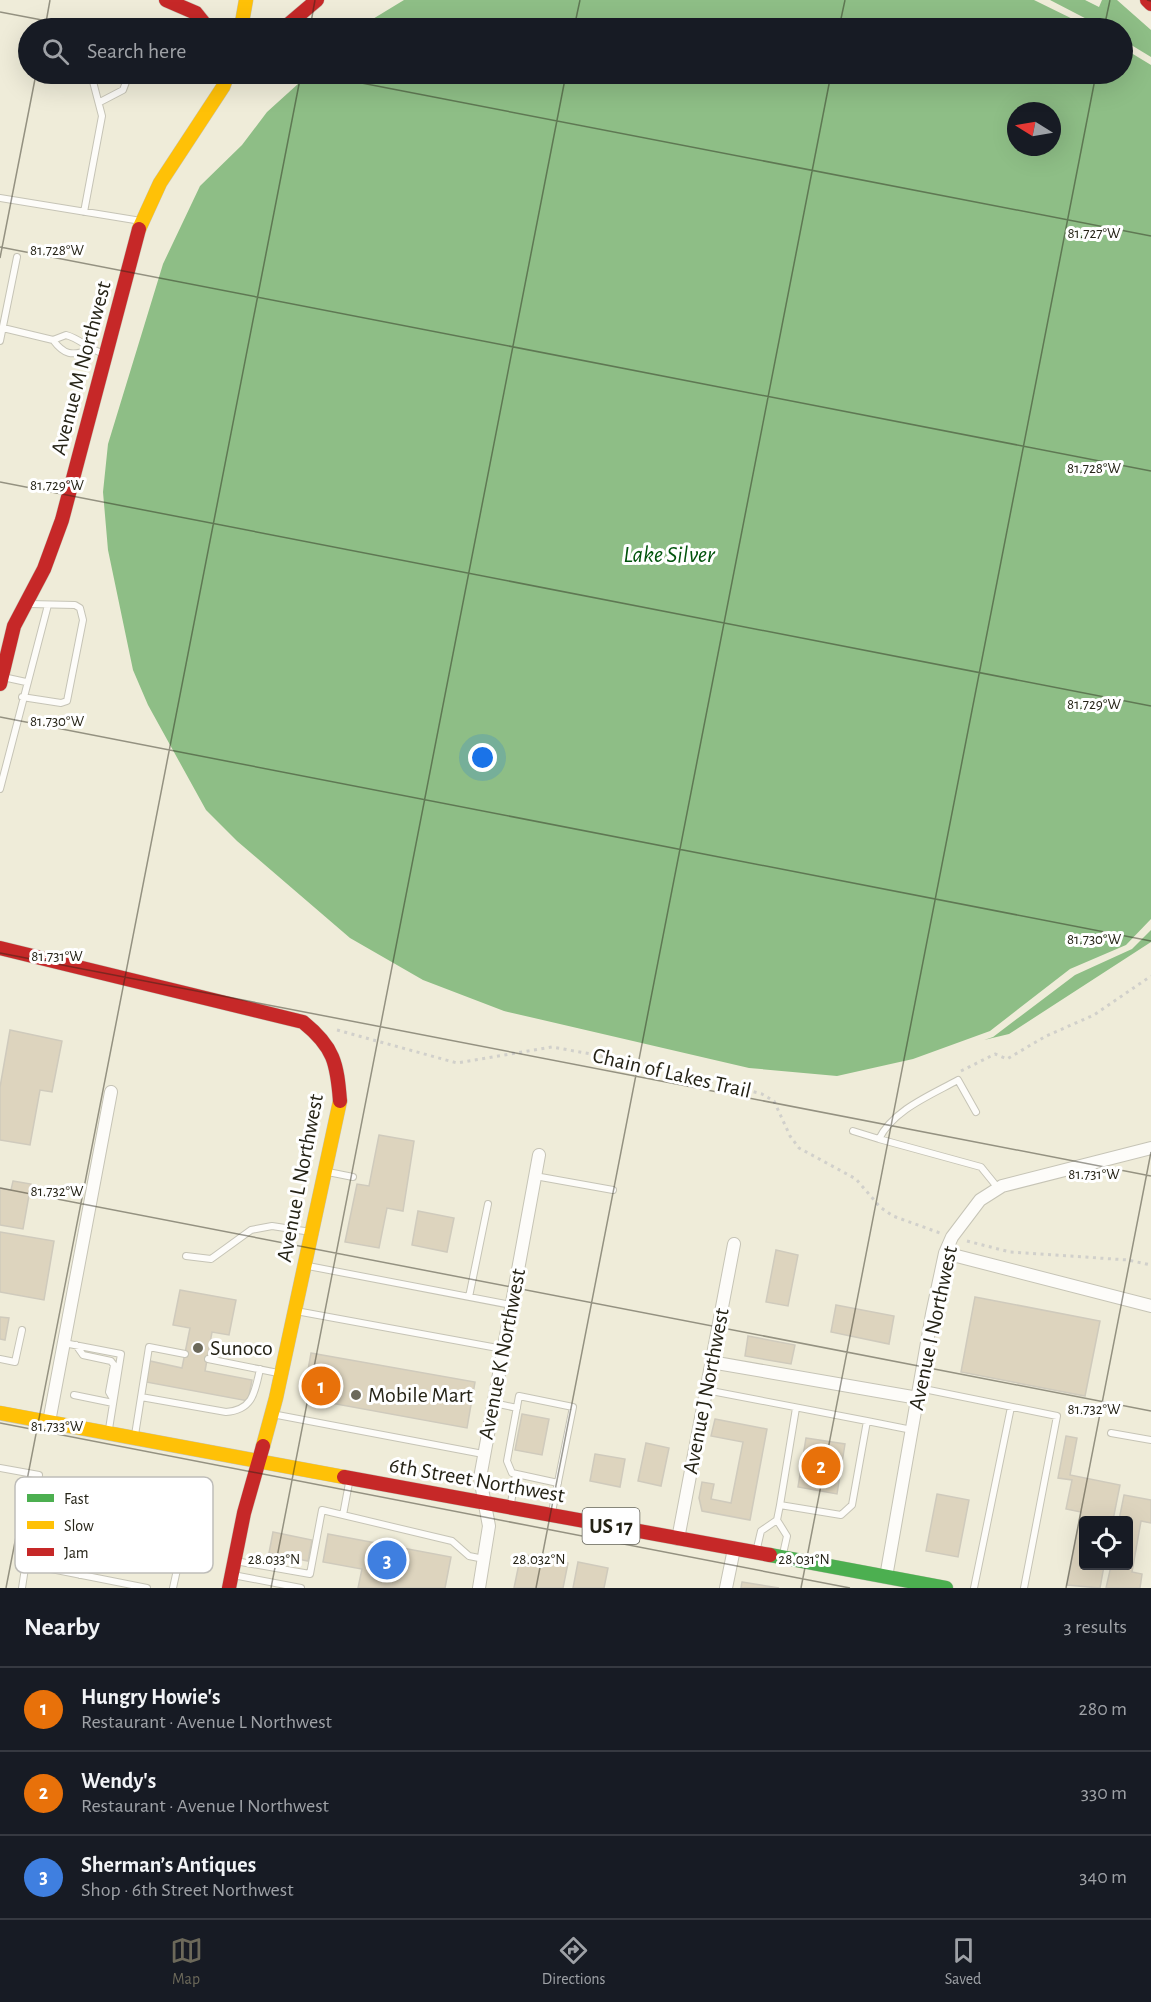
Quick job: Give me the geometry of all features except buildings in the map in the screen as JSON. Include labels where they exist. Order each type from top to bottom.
[{"type":"main road","points":[[166,0],[201,18]]},
{"type":"main road","points":[[243,18],[246,0]]},
{"type":"main road","points":[[296,18],[317,0]]},
{"type":"main road","points":[[1147,0],[1151,4]]},
{"type":"main road","points":[[219,84],[220,92]]},
{"type":"main road","name":"Avenue M Northwest","points":[[1,681],[11,633],[44,569],[62,520],[142,221],[160,183],[224,84]]},
{"type":"main road","points":[[220,92],[228,84]]},
{"type":"main road","name":"Avenue L Northwest","points":[[0,948],[303,1022],[320,1035],[337,1060],[340,1102],[282,1373],[258,1461],[232,1575]]},
{"type":"main road","name":"6th Street Northwest","points":[[0,1413],[756,1553],[885,1582],[946,1588]]},
{"type":"street","points":[[49,1422],[70,1344],[111,1092]]},
{"type":"street","name":"Avenue I Northwest","points":[[885,1582],[945,1253],[952,1237],[980,1200],[998,1188],[1151,1148]]},
{"type":"street","name":"Avenue K Northwest","points":[[479,1588],[489,1526],[480,1478],[483,1454],[539,1155]]},
{"type":"street","name":"Avenue J Northwest","points":[[678,1539],[734,1244]]},
{"type":"street","points":[[945,1253],[1151,1306]]},
{"type":"street","points":[[711,1362],[918,1393]]},
{"type":"street","points":[[726,1588],[734,1549]]},
{"type":"lane","points":[[84,212],[102,116],[94,84]]},
{"type":"lane","points":[[100,102],[123,90],[125,84]]},
{"type":"lane","points":[[0,198],[142,221]]},
{"type":"lane","points":[[0,340],[16,257]]},
{"type":"lane","points":[[3,328],[53,340],[66,335],[78,338],[89,350],[106,355]]},
{"type":"lane","points":[[53,340],[62,351],[75,355],[89,350]]},
{"type":"lane","points":[[22,697],[61,703],[67,700],[83,615],[75,605],[25,603]]},
{"type":"lane","points":[[0,789],[22,697],[48,605]]},
{"type":"lane","points":[[1,681],[26,682]]},
{"type":"lane","points":[[879,1139],[885,1127],[906,1110],[958,1080],[976,1112]]},
{"type":"lane","points":[[853,1131],[981,1167],[998,1188]]},
{"type":"lane","points":[[325,1171],[353,1177]]},
{"type":"lane","points":[[535,1176],[613,1190]]},
{"type":"lane","points":[[469,1297],[488,1204]]},
{"type":"lane","points":[[186,1256],[211,1260],[251,1230],[272,1226],[312,1233]]},
{"type":"lane","points":[[305,1265],[511,1305]]},
{"type":"lane","points":[[295,1311],[503,1349]]},
{"type":"lane","points":[[0,1359],[15,1362],[22,1330]]},
{"type":"lane","points":[[70,1344],[83,1355],[111,1361],[114,1365],[109,1392],[113,1401]]},
{"type":"lane","points":[[70,1344],[121,1354],[108,1433]]},
{"type":"lane","points":[[134,1438],[149,1347],[185,1354]]},
{"type":"lane","points":[[208,1359],[282,1373]]},
{"type":"lane","points":[[141,1397],[235,1412],[242,1409],[254,1397],[260,1369]]},
{"type":"lane","points":[[706,1390],[912,1430]]},
{"type":"lane","points":[[918,1393],[1057,1416],[1024,1588]]},
{"type":"lane","points":[[74,1395],[113,1401]]},
{"type":"lane","points":[[551,1515],[558,1483],[573,1407],[519,1396],[507,1461],[512,1473],[558,1483]]},
{"type":"lane","points":[[492,1403],[517,1408]]},
{"type":"lane","points":[[974,1588],[1011,1407]]},
{"type":"lane","points":[[782,1558],[787,1536],[777,1520],[796,1408]]},
{"type":"lane","points":[[272,1414],[483,1454]]},
{"type":"lane","points":[[780,1505],[841,1515],[852,1505],[867,1421]]},
{"type":"lane","points":[[1111,1433],[1151,1440]]},
{"type":"lane","points":[[0,1468],[39,1475],[39,1477]]},
{"type":"lane","points":[[510,1507],[516,1474]]},
{"type":"lane","points":[[343,1515],[350,1478]]},
{"type":"lane","points":[[232,1575],[310,1574],[322,1510],[452,1541],[469,1556],[484,1559]]},
{"type":"lane","points":[[756,1553],[761,1531],[777,1520]]},
{"type":"lane","points":[[22,1588],[24,1573]]},
{"type":"lane","points":[[70,1573],[147,1588]]},
{"type":"lane","points":[[173,1588],[176,1573]]},
{"type":"lane","points":[[232,1575],[301,1588]]},
{"type":"path","points":[[957,1072],[995,1054],[1007,1059],[1046,1036],[1094,1015],[1151,975]]},
{"type":"path","name":"Chain of Lakes Trail","points":[[320,1035],[325,1030],[333,1029],[457,1063],[552,1047],[647,1064],[762,1094],[774,1101],[790,1136],[799,1148],[856,1179],[880,1207],[893,1216],[952,1237],[1010,1252],[1128,1260],[1151,1265]]},
{"type":"water","points":[[404,0],[1034,0],[1071,18],[374,18]]},
{"type":"water","points":[[1050,0],[1085,0],[1099,7],[1102,0],[1117,0],[1151,30],[1151,57],[1133,46],[1133,18],[1085,18]]},
{"type":"water","name":"Lake Silver","points":[[1133,54],[1151,65],[1151,919],[1126,945],[1070,969],[990,1031],[913,1059],[837,1076],[749,1068],[504,1011],[423,980],[350,938],[237,841],[206,810],[148,705],[133,670],[108,550],[103,492],[108,444],[163,264],[200,186],[242,145],[267,112],[298,84],[1133,84]]},
{"type":"water","points":[[1151,930],[1151,942],[1009,1034],[984,1040],[993,1037],[1075,975],[1132,949]]},
{"type":"traffic: fast","points":[[770,1555],[946,1588]]},
{"type":"traffic: slow","points":[[243,18],[246,0]]},
{"type":"traffic: slow","points":[[139,229],[160,183],[224,84]]},
{"type":"traffic: slow","points":[[263,1446],[276,1398],[340,1101]]},
{"type":"traffic: slow","points":[[0,1413],[344,1477]]},
{"type":"traffic: jam","points":[[166,0],[196,13],[200,18]]},
{"type":"traffic: jam","points":[[296,18],[317,0]]},
{"type":"traffic: jam","points":[[1147,0],[1151,4]]},
{"type":"traffic: jam","points":[[0,684],[14,626],[44,569],[62,520],[139,229]]},
{"type":"traffic: jam","points":[[0,948],[303,1022],[328,1048],[335,1066],[340,1101]]},
{"type":"traffic: jam","points":[[229,1588],[244,1513],[263,1446]]},
{"type":"traffic: jam","points":[[344,1477],[770,1555]]},
{"type":"place","name":"Sunoco","points":[[198,1348]]},
{"type":"place","name":"Hungry Howie's","points":[[321,1386]]},
{"type":"place","name":"Mobile Mart","points":[[356,1395]]},
{"type":"place","name":"Wendy's","points":[[821,1466]]},
{"type":"place","name":"Sherman’s Antiques","points":[[387,1560]]}]
